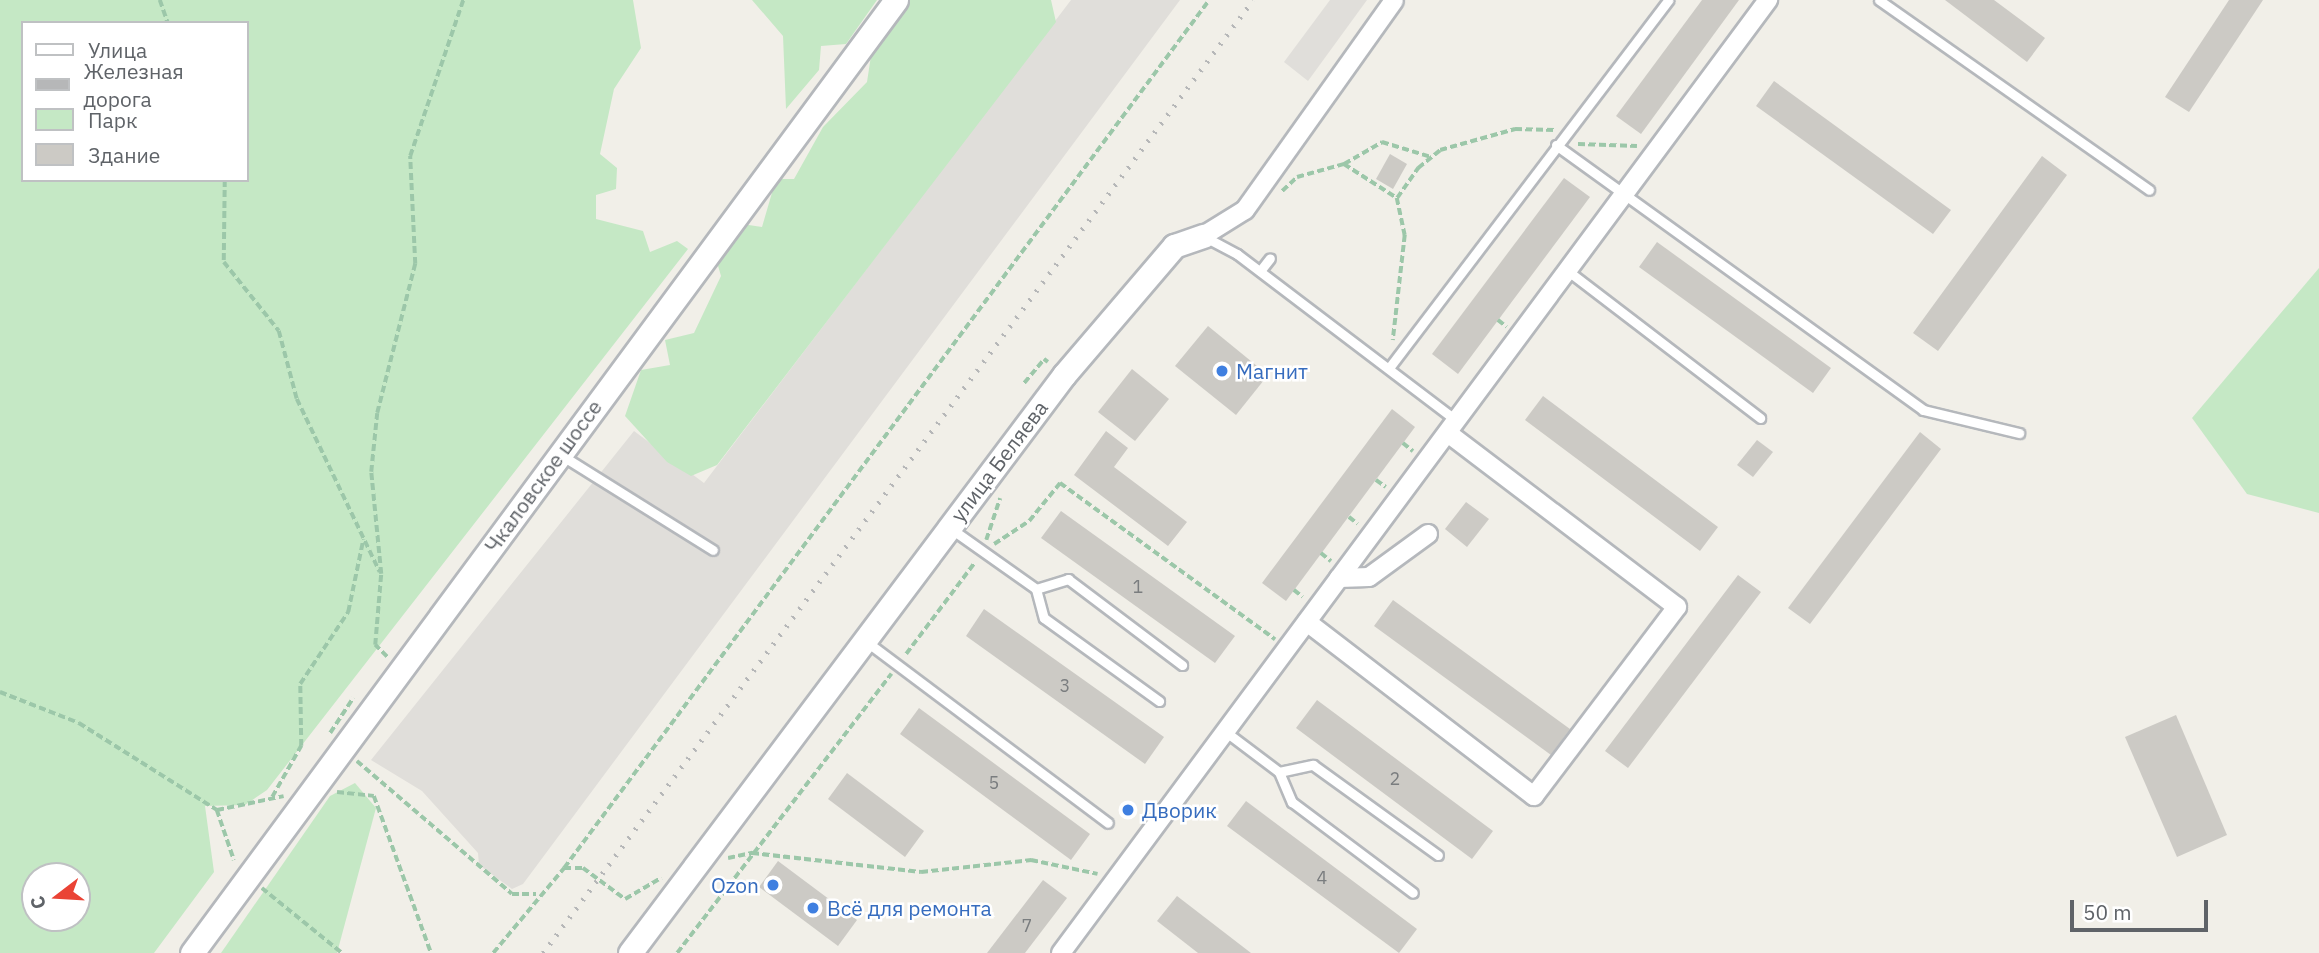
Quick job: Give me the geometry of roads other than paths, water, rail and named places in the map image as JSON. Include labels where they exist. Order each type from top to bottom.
[{"type":"street","name":"Чкаловское шоссе","points":[[192,953],[342,747],[388,664],[560,454],[896,0]]},
{"type":"street","name":"улица Беляева","points":[[640,950],[700,863],[950,527],[1129,294],[1174,246],[1203,236],[1245,211],[1394,0]]},
{"type":"street","points":[[1060,953],[1768,0]]},
{"type":"street","points":[[1307,622],[1534,796],[1677,607],[1453,427]]},
{"type":"street","points":[[1339,578],[1369,577],[1428,534]]},
{"type":"lane","points":[[1389,368],[1563,135],[1668,0]]},
{"type":"lane","points":[[1879,0],[2149,190]]},
{"type":"lane","points":[[1556,145],[1623,197],[1923,410],[2019,433]]},
{"type":"lane","points":[[1203,236],[1260,271],[1389,368],[1453,427]]},
{"type":"lane","points":[[1260,271],[1270,258]]},
{"type":"lane","points":[[1568,271],[1760,418]]},
{"type":"lane","points":[[560,454],[713,550]]},
{"type":"lane","points":[[950,527],[1036,589],[1044,618],[1159,702]]},
{"type":"lane","points":[[1036,589],[1068,579],[1182,665]]},
{"type":"lane","points":[[867,642],[1108,823]]},
{"type":"lane","points":[[1226,732],[1279,772],[1292,802],[1413,893]]},
{"type":"lane","points":[[1279,772],[1313,765],[1438,855]]},
{"type":"railway","points":[[543,953],[1253,0]]},
{"type":"place","name":"Магнит","points":[[1222,371]]},
{"type":"place","name":"Дворик","points":[[1128,810]]},
{"type":"place","name":"Ozon","points":[[773,885]]},
{"type":"place","name":"Всё для ремонта","points":[[813,908]]}]
